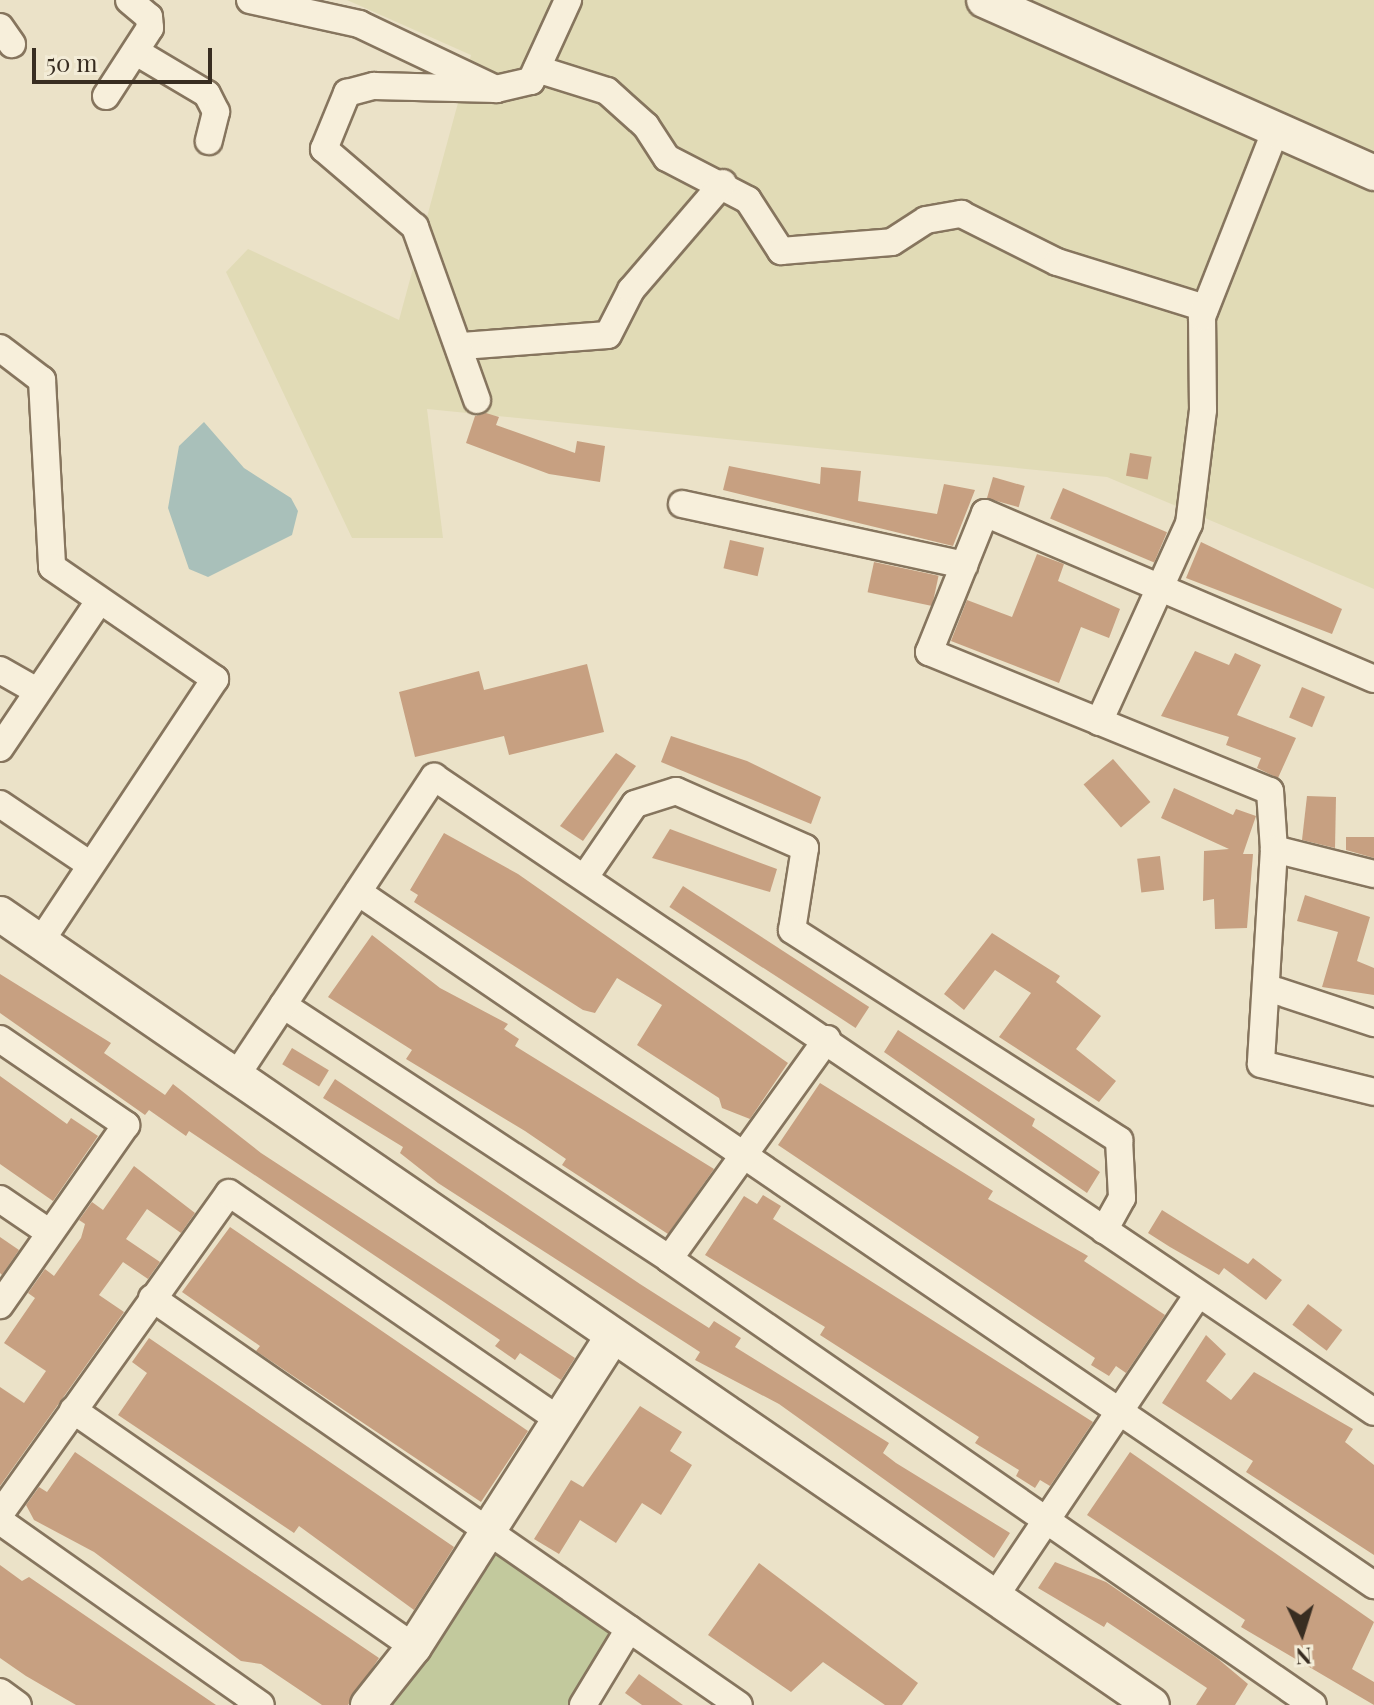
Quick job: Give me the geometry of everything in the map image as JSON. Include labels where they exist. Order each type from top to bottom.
[{"type":"street","points":[[106,96],[138,53],[158,8],[129,0]]},
{"type":"street","points":[[250,0],[359,24],[496,89]]},
{"type":"street","points":[[477,400],[462,346],[415,227],[324,149],[347,93],[374,86],[524,87],[537,69],[568,0]]},
{"type":"street","points":[[984,0],[1374,173]]},
{"type":"street","points":[[138,53],[207,94],[216,112],[209,141]]},
{"type":"street","points":[[537,69],[607,91],[646,126],[667,158],[723,183],[748,200],[781,251],[892,242],[926,220],[961,214],[1057,262],[1205,308]]},
{"type":"street","points":[[1099,722],[1189,524],[1203,410],[1205,308],[1276,129]]},
{"type":"street","points":[[462,346],[608,335],[631,290],[723,183]]},
{"type":"street","points":[[0,348],[42,380],[52,567],[97,604],[215,679],[89,864],[41,941]]},
{"type":"street","points":[[682,504],[964,565]]},
{"type":"street","points":[[1374,679],[1162,584],[985,513],[929,652],[1270,791],[1274,849],[1268,988],[1261,1064],[1374,1092]]},
{"type":"street","points":[[0,748],[97,604]]},
{"type":"street","points":[[0,670],[37,691]]},
{"type":"street","points":[[236,1076],[434,777],[827,1039],[1374,1412]]},
{"type":"street","points":[[585,877],[635,804],[676,791],[805,848],[792,930],[1119,1140],[1122,1198],[1104,1230]]},
{"type":"street","points":[[0,804],[89,864]]},
{"type":"street","points":[[1274,849],[1374,874]]},
{"type":"street","points":[[358,892],[1374,1585]]},
{"type":"street","points":[[0,914],[1152,1705]]},
{"type":"street","points":[[1268,988],[1374,1023]]},
{"type":"street","points":[[283,1005],[669,1259],[1313,1705]]},
{"type":"street","points":[[0,1039],[126,1125],[0,1305]]},
{"type":"street","points":[[669,1259],[827,1039]]},
{"type":"street","points":[[0,1514],[229,1193],[559,1420]]},
{"type":"street","points":[[0,1199],[50,1233]]},
{"type":"street","points":[[994,1598],[1198,1294]]},
{"type":"street","points":[[152,1298],[739,1705]]},
{"type":"street","points":[[368,1705],[414,1647],[612,1337]]},
{"type":"street","points":[[73,1410],[414,1647]]},
{"type":"street","points":[[0,1521],[261,1705]]},
{"type":"street","points":[[583,1705],[629,1629]]},
{"type":"street","points":[[0,1692],[18,1705]]},
{"type":"shaded area","points":[[347,0],[1374,0],[1374,589],[1107,477],[427,409],[443,538],[352,538],[226,272],[248,249],[399,320],[471,55]]},
{"type":"green space","points":[[488,1531],[629,1629],[583,1705],[369,1705]]},
{"type":"water","points":[[204,422],[244,468],[291,498],[298,511],[292,535],[208,577],[189,569],[168,508],[179,446]]},
{"type":"building","points":[[486,413],[499,417],[496,425],[575,453],[577,441],[605,446],[600,482],[549,474],[466,443],[475,416]]},
{"type":"building","points":[[1130,453],[1152,457],[1148,479],[1126,476]]},
{"type":"building","points":[[729,466],[820,484],[821,467],[861,471],[858,501],[937,514],[944,484],[975,490],[953,546],[723,490]]},
{"type":"building","points":[[993,477],[1025,486],[1019,507],[987,498]]},
{"type":"building","points":[[1063,488],[1167,532],[1154,563],[1050,518]]},
{"type":"building","points":[[730,540],[764,548],[758,576],[723,568]]},
{"type":"building","points":[[1201,542],[1342,609],[1332,634],[1186,578]]},
{"type":"building","points":[[1037,554],[1064,564],[1058,581],[1120,609],[1109,638],[1081,627],[1059,683],[951,641],[967,600],[1012,617]]},
{"type":"building","points":[[874,562],[939,576],[932,606],[868,592]]},
{"type":"building","points":[[1195,651],[1229,665],[1235,653],[1261,665],[1237,715],[1296,738],[1278,778],[1257,768],[1261,758],[1226,745],[1229,737],[1161,716]]},
{"type":"building","points":[[587,664],[604,732],[509,755],[504,736],[415,757],[399,692],[479,671],[484,690]]},
{"type":"building","points":[[1302,687],[1325,697],[1312,727],[1289,717]]},
{"type":"building","points":[[671,736],[747,761],[821,797],[811,824],[661,762]]},
{"type":"building","points":[[616,753],[636,766],[583,841],[560,826]]},
{"type":"building","points":[[1113,759],[1150,802],[1121,828],[1084,785]]},
{"type":"building","points":[[1174,788],[1233,815],[1236,809],[1256,816],[1243,854],[1253,854],[1247,928],[1215,929],[1214,899],[1203,901],[1204,851],[1229,849],[1161,818]]},
{"type":"building","points":[[1307,796],[1336,797],[1335,848],[1302,840]]},
{"type":"building","points":[[670,829],[777,869],[770,892],[652,858]]},
{"type":"building","points":[[444,833],[518,874],[788,1063],[750,1119],[722,1108],[719,1098],[637,1045],[662,1005],[617,978],[595,1013],[583,1010],[414,902],[418,895],[410,890]]},
{"type":"building","points":[[1346,837],[1374,837],[1374,858],[1346,850]]},
{"type":"building","points":[[1160,856],[1164,890],[1141,893],[1137,859]]},
{"type":"building","points":[[683,886],[869,1007],[856,1028],[669,907]]},
{"type":"building","points":[[1305,895],[1370,917],[1357,961],[1374,968],[1374,995],[1322,987],[1338,932],[1297,921]]},
{"type":"building","points":[[992,933],[1060,976],[1056,982],[1101,1016],[1076,1049],[1116,1081],[1099,1102],[999,1037],[1031,993],[995,970],[964,1010],[944,994]]},
{"type":"building","points":[[372,935],[440,988],[508,1024],[504,1029],[519,1039],[515,1046],[714,1169],[668,1234],[562,1165],[566,1159],[525,1131],[406,1059],[412,1050],[328,997]]},
{"type":"building","points":[[0,974],[111,1043],[104,1053],[165,1095],[173,1084],[261,1153],[575,1358],[561,1380],[520,1353],[515,1360],[495,1346],[500,1340],[441,1300],[189,1131],[186,1136],[149,1110],[145,1115],[0,1013]]},
{"type":"building","points":[[898,1030],[1035,1119],[1032,1126],[1100,1172],[1087,1193],[884,1052]]},
{"type":"building","points":[[292,1048],[329,1070],[319,1086],[282,1064]]},
{"type":"building","points":[[0,1076],[67,1124],[71,1118],[98,1136],[53,1201],[0,1164]]},
{"type":"building","points":[[335,1079],[640,1284],[709,1328],[714,1321],[741,1338],[735,1347],[889,1443],[883,1453],[896,1463],[1010,1533],[994,1558],[779,1404],[695,1360],[700,1352],[438,1183],[400,1153],[403,1147],[323,1098]]},
{"type":"building","points":[[820,1083],[993,1191],[988,1199],[1088,1256],[1084,1261],[1165,1315],[1126,1373],[1116,1366],[1109,1376],[1091,1365],[1095,1358],[778,1145]]},
{"type":"building","points":[[134,1166],[195,1213],[181,1233],[147,1209],[126,1239],[160,1262],[148,1279],[123,1262],[99,1295],[124,1312],[0,1486],[0,1387],[24,1403],[46,1371],[4,1343],[35,1298],[28,1293],[45,1269],[54,1276],[81,1238],[85,1224],[79,1220],[92,1202],[103,1210]]},
{"type":"building","points":[[763,1195],[781,1206],[773,1219],[1093,1422],[1050,1486],[1040,1480],[1035,1488],[1016,1476],[1019,1470],[975,1443],[979,1437],[820,1335],[825,1327],[705,1255],[744,1196],[757,1204]]},
{"type":"building","points":[[1162,1210],[1248,1264],[1253,1258],[1282,1280],[1266,1300],[1224,1268],[1219,1275],[1170,1247],[1148,1233]]},
{"type":"building","points":[[230,1227],[528,1431],[481,1502],[256,1351],[260,1346],[182,1292]]},
{"type":"building","points":[[0,1237],[19,1250],[2,1275],[0,1273]]},
{"type":"building","points":[[1308,1304],[1342,1330],[1327,1351],[1292,1325]]},
{"type":"building","points":[[1206,1335],[1226,1354],[1206,1381],[1231,1400],[1254,1372],[1353,1429],[1345,1442],[1374,1465],[1374,1555],[1246,1472],[1253,1461],[1162,1403]]},
{"type":"building","points":[[149,1338],[454,1547],[414,1610],[299,1526],[294,1533],[118,1415],[147,1373],[132,1362]]},
{"type":"building","points":[[640,1406],[682,1432],[670,1451],[692,1465],[661,1515],[642,1503],[616,1543],[580,1520],[559,1554],[534,1539],[571,1480],[583,1487]]},
{"type":"building","points":[[75,1452],[379,1658],[348,1705],[322,1705],[261,1664],[241,1661],[94,1552],[34,1520],[26,1505],[39,1487],[47,1492]]},
{"type":"building","points":[[1130,1452],[1374,1622],[1352,1669],[1374,1682],[1374,1705],[1241,1627],[1245,1620],[1087,1515]]},
{"type":"building","points":[[1055,1562],[1106,1582],[1217,1658],[1248,1684],[1235,1705],[1196,1705],[1207,1688],[1107,1622],[1104,1627],[1038,1588]]},
{"type":"building","points":[[759,1563],[918,1683],[902,1705],[885,1705],[823,1662],[791,1692],[708,1635]]},
{"type":"building","points":[[0,1565],[22,1581],[29,1577],[216,1705],[76,1705],[26,1676],[0,1658]]},
{"type":"building","points":[[639,1674],[683,1705],[642,1705],[625,1693]]}]
